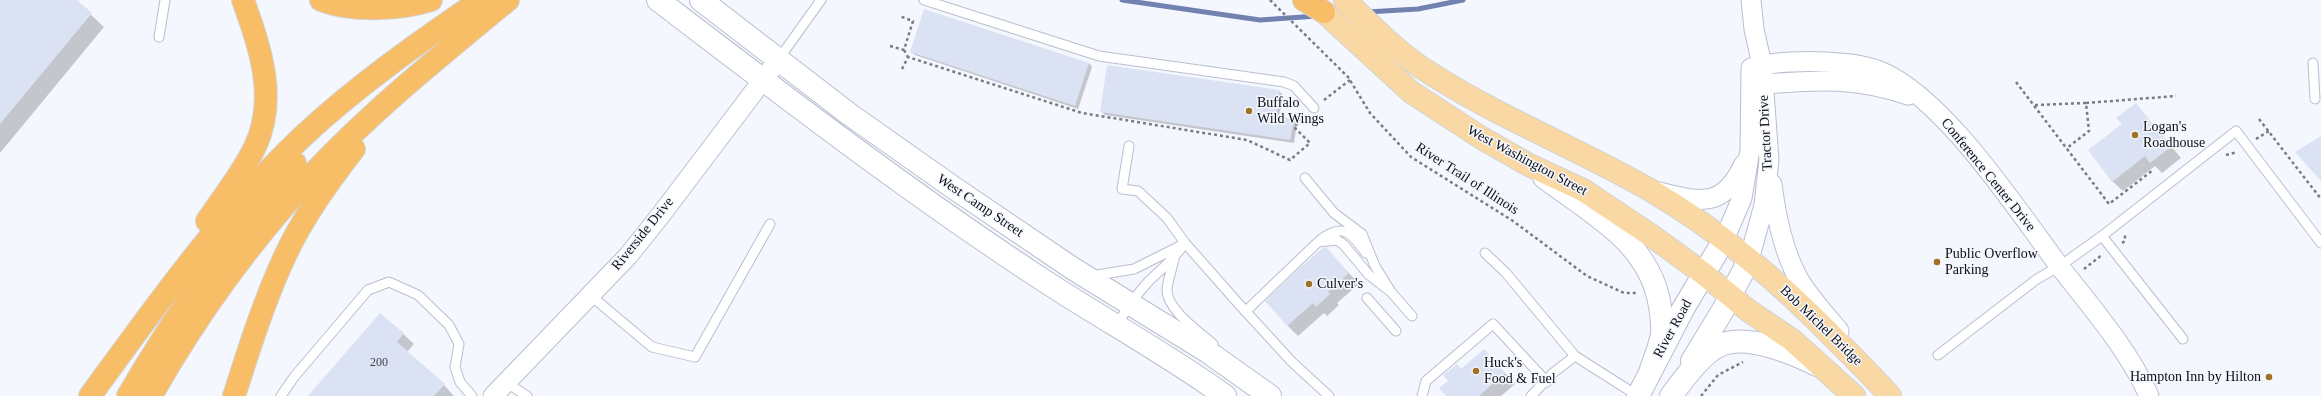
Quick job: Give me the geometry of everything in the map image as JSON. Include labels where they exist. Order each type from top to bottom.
[{"type":"highway","points":[[90,396],[131,332],[238,176],[258,141],[266,105],[266,78],[260,49],[243,0]]},
{"type":"highway","points":[[321,0],[338,5],[366,8],[420,4],[431,0]]},
{"type":"highway","points":[[90,396],[142,324],[236,206],[300,139],[375,77],[481,0]]},
{"type":"highway","points":[[151,396],[196,322],[270,222],[336,150],[428,67],[508,0]]},
{"type":"highway","points":[[458,42],[522,0]]},
{"type":"highway","points":[[1304,0],[1319,6]]},
{"type":"highway","points":[[234,396],[270,292],[285,256],[307,215],[333,176],[368,130],[428,67]]},
{"type":"highway","points":[[128,396],[175,317],[235,234],[321,134],[375,77]]},
{"type":"main road","name":"West Camp Street","points":[[658,0],[834,134],[957,221],[1044,281],[1193,373],[1225,396]]},
{"type":"main road","name":"West Camp Street","points":[[701,0],[778,60],[890,143],[1087,277],[1208,352],[1270,396]]},
{"type":"main road","points":[[1345,0],[1386,39],[1418,65],[1493,109],[1651,190],[1724,240],[1749,260]]},
{"type":"main road","name":"West Washington Street","points":[[1319,6],[1388,72],[1411,92],[1439,112],[1529,165],[1583,190],[1707,269],[1734,289]]},
{"type":"main road","points":[[1529,165],[1627,240],[1648,267],[1657,290],[1661,312],[1662,332],[1651,369]]},
{"type":"main road","name":"Tractor Drive","points":[[1707,269],[1724,240]]},
{"type":"main road","name":"Tractor Drive","points":[[1734,289],[1749,260]]},
{"type":"main road","name":"Bob Michel Bridge","points":[[1749,260],[1799,304],[1886,391]]},
{"type":"main road","name":"River Road","points":[[1638,396],[1651,369],[1707,269]]},
{"type":"main road","points":[[1671,396],[1734,289]]},
{"type":"main road","name":"Bob Michel Bridge","points":[[1734,289],[1854,396]]},
{"type":"main road","points":[[1671,396],[1704,357],[1722,344],[1738,341],[1770,347],[1798,356],[1824,368]]},
{"type":"street","name":"Tractor Drive","points":[[1749,260],[1764,204],[1769,160],[1757,75],[1751,0]]},
{"type":"street","name":"Riverside Drive","points":[[493,396],[628,256],[778,60]]},
{"type":"street","name":"Tractor Drive","points":[[1724,240],[1742,198],[1750,150],[1757,75]]},
{"type":"street","name":"Conference Center Drive","points":[[1757,75],[1858,82],[1912,96],[1936,112],[1964,141],[2060,266],[2133,364],[2149,396]]},
{"type":"street","points":[[1651,190],[1699,201],[1716,199],[1726,192],[1738,177],[1750,150]]},
{"type":"street","points":[[1769,160],[1778,221],[1790,261],[1798,278],[1886,391]]},
{"type":"lane","points":[[159,37],[165,0]]},
{"type":"lane","points":[[778,60],[821,0]]},
{"type":"lane","points":[[924,0],[1098,56],[1284,82],[1294,86],[1314,108]]},
{"type":"lane","points":[[2313,63],[2315,99]]},
{"type":"lane","points":[[1938,355],[2037,279],[2060,266],[2102,236],[2236,131],[2321,244]]},
{"type":"lane","points":[[1129,146],[1122,189],[1138,192],[1167,218],[1185,243],[1292,362],[1329,396]]},
{"type":"lane","points":[[1305,178],[1334,213],[1362,234],[1375,266]]},
{"type":"lane","points":[[590,295],[652,347],[695,357],[770,224]]},
{"type":"lane","points":[[1246,311],[1318,242],[1332,231],[1341,230],[1352,235],[1375,266],[1391,292],[1412,316]]},
{"type":"lane","points":[[2102,236],[2184,339]]},
{"type":"lane","points":[[1318,242],[1337,240],[1344,245],[1369,275],[1391,292]]},
{"type":"lane","points":[[1087,277],[1134,270],[1185,243]]},
{"type":"lane","points":[[1117,325],[1130,304],[1149,282],[1174,259],[1185,243]]},
{"type":"lane","points":[[1485,252],[1506,273],[1575,356],[1638,396]]},
{"type":"lane","points":[[1174,259],[1167,290],[1170,302],[1185,320],[1235,362],[1242,376]]},
{"type":"lane","points":[[281,396],[294,377],[368,290],[389,282],[418,295],[449,325],[459,344],[455,367],[460,382],[472,396]]},
{"type":"lane","points":[[1367,298],[1396,331]]},
{"type":"lane","points":[[1422,396],[1426,381],[1493,324],[1547,382]]},
{"type":"lane","points":[[1531,396],[1547,382],[1553,373],[1575,356]]},
{"type":"lane","points":[[507,383],[527,396]]},
{"type":"path","name":"River Trail of Illinois","points":[[1270,0],[1349,78],[1370,113],[1411,158],[1513,221],[1587,276],[1624,293],[1644,292]]},
{"type":"path","points":[[899,16],[912,21],[904,50]]},
{"type":"path","points":[[890,46],[904,50],[908,57],[1082,113],[1247,140],[1290,160],[1310,144],[1294,127],[1306,115]]},
{"type":"path","points":[[902,69],[908,57]]},
{"type":"path","points":[[1323,100],[1349,78]]},
{"type":"path","points":[[2016,82],[2109,204],[2153,170]]},
{"type":"path","points":[[2034,105],[2086,103],[2176,96]]},
{"type":"path","points":[[2067,148],[2088,131],[2086,103]]},
{"type":"path","points":[[2259,118],[2321,199]]},
{"type":"path","points":[[1701,396],[1718,375],[1748,360]]},
{"type":"building","points":[[0,0],[77,0],[92,13],[0,124]]},
{"type":"building","points":[[924,9],[1089,63],[1075,106],[910,52]]},
{"type":"building","points":[[1107,65],[1280,90],[1276,116],[1294,119],[1290,140],[1100,112]]},
{"type":"building","name":"Logan's Roadhouse","points":[[2136,103],[2171,147],[2150,163],[2145,156],[2112,182],[2088,150],[2122,124],[2116,118]]},
{"type":"building","points":[[2321,136],[2321,181],[2295,152]]},
{"type":"building","name":"Culver's","points":[[1326,247],[1349,273],[1328,292],[1330,294],[1316,307],[1313,303],[1287,326],[1265,301],[1303,265]]},
{"type":"building","points":[[380,313],[404,333],[397,342],[445,384],[434,396],[308,396]]},
{"type":"building","name":"Huck's Food & Fuel","points":[[1484,349],[1505,373],[1479,396],[1446,396],[1439,388],[1448,381],[1443,375],[1457,364],[1461,369]]},
{"type":"waterway","points":[[1122,0],[1260,20],[1317,16]]},
{"type":"waterway","points":[[1367,12],[1418,9],[1463,0]]},
{"type":"place","name":"Buffalo Wild Wings","points":[[1249,111]]},
{"type":"place","name":"Logan's Roadhouse","points":[[2135,135]]},
{"type":"place","name":"Public Overflow Parking","points":[[1937,262]]},
{"type":"place","name":"Culver's","points":[[1309,284]]},
{"type":"place","name":"Huck's Food & Fuel","points":[[1476,371]]},
{"type":"place","name":"Hampton Inn by Hilton","points":[[2269,377]]}]
